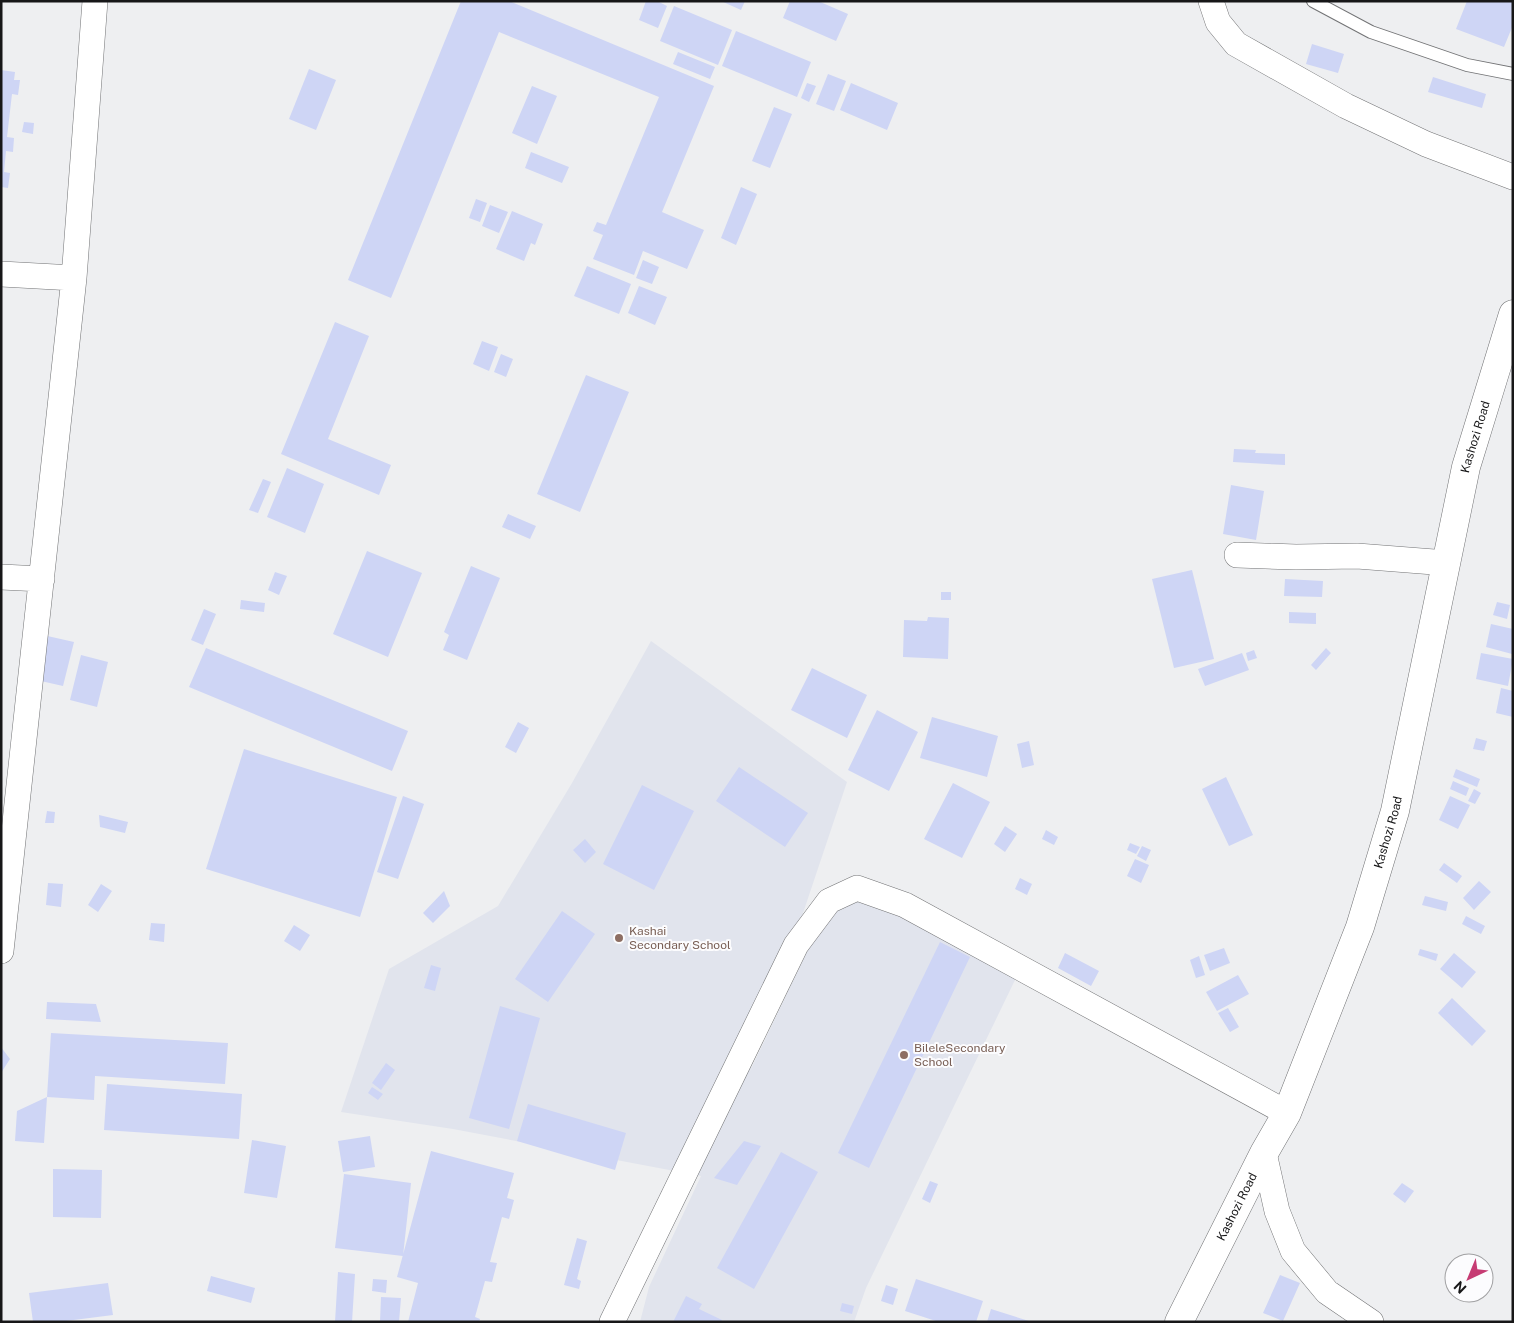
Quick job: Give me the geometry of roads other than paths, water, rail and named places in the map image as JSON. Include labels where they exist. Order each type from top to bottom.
[{"type":"main road","name":"Kashozi Road","points":[[1179,1322],[1264,1154],[1287,1113],[1360,927],[1395,811],[1466,467],[1513,314]]},
{"type":"street","points":[[1,951],[74,278],[95,1]]},
{"type":"street","points":[[1211,1],[1218,22],[1236,44],[1346,106],[1426,144],[1513,177]]},
{"type":"street","points":[[1,274],[74,278]]},
{"type":"street","points":[[1237,555],[1296,557],[1357,556],[1447,563]]},
{"type":"street","points":[[1,576],[42,579]]},
{"type":"street","points":[[612,1322],[796,945],[829,900],[857,888],[905,905],[1287,1113]]},
{"type":"street","points":[[1264,1154],[1277,1211],[1293,1251],[1327,1292],[1370,1322]]},
{"type":"lane","points":[[1313,1],[1380,36],[1467,65],[1513,74]]},
{"type":"place","name":"Kashai Secondary School","points":[[619,938]]},
{"type":"place","name":"BileleSecondary School","points":[[904,1055]]}]
